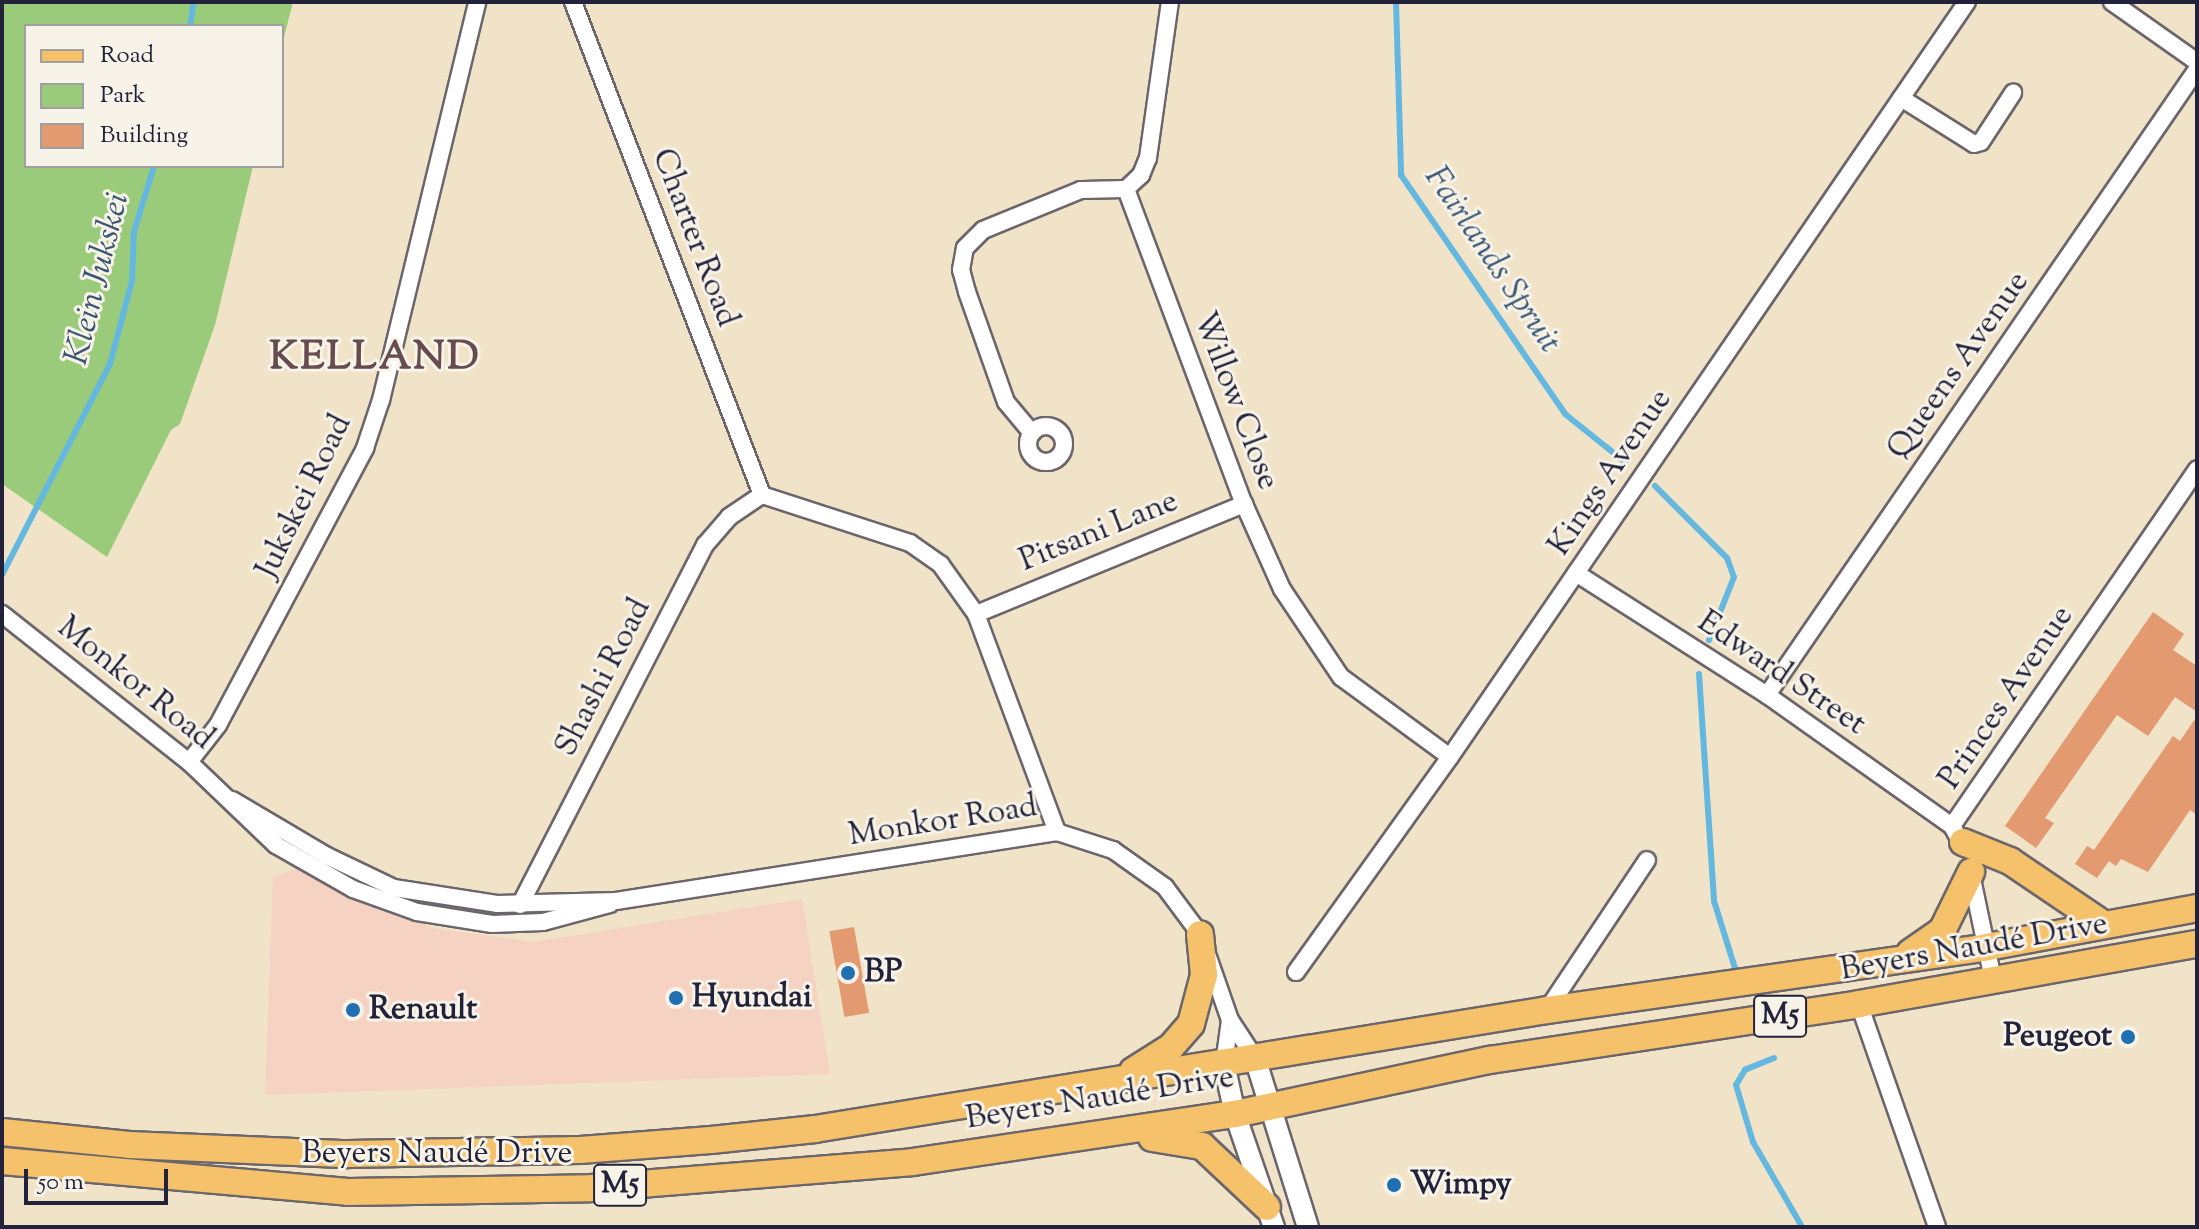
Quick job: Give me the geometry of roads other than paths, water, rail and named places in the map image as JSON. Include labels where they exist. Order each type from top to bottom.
[{"type":"main road","points":[[1957,834],[2010,861],[2103,924]]},
{"type":"main road","points":[[1900,958],[1942,931],[1971,872]]},
{"type":"main road","name":"Beyers Naudé Drive","points":[[2,1132],[129,1145],[348,1154],[580,1150],[815,1129],[1547,1010],[1987,947],[2197,908]]},
{"type":"main road","points":[[1107,1081],[1156,1058],[1191,1024],[1204,975],[1200,934]]},
{"type":"main road","name":"Beyers Naudé Drive","points":[[2,1161],[363,1192],[591,1188],[913,1162],[1024,1148],[1235,1114],[1490,1060],[1859,1004],[2197,944]]},
{"type":"main road","points":[[1024,1148],[1183,1139],[1218,1157],[1271,1217]]},
{"type":"street","name":"Jukskei Road","points":[[189,762],[218,725],[365,448],[381,400],[477,2]]},
{"type":"street","name":"Charter Road","points":[[573,2],[762,495]]},
{"type":"street","points":[[1032,433],[1006,402],[961,270],[965,248],[983,230],[1081,190],[1126,189],[1141,175],[1148,158],[1170,2]]},
{"type":"street","name":"Kings Avenue","points":[[1296,972],[1450,757],[1967,2]]},
{"type":"street","points":[[2112,2],[2197,62]]},
{"type":"street","name":"Queens Avenue","points":[[1767,695],[2197,69]]},
{"type":"street","points":[[1901,98],[1974,144],[1981,142],[2013,93]]},
{"type":"street","name":"Willow Close","points":[[1126,189],[1244,504],[1282,589],[1341,677],[1450,757]]},
{"type":"street","name":"Princes Avenue","points":[[1993,979],[1971,872],[1957,834],[2197,469]]},
{"type":"street","points":[[762,495],[910,543],[941,565],[976,614],[1057,832]]},
{"type":"street","name":"Shashi Road","points":[[520,905],[705,545],[729,517],[762,495]]},
{"type":"street","name":"Pitsani Lane","points":[[976,614],[1244,504]]},
{"type":"street","name":"Edward Street","points":[[1576,573],[1767,695],[1957,834]]},
{"type":"street","name":"Monkor Road","points":[[7,618],[189,762],[232,800],[251,823],[296,858],[371,897],[417,912],[517,924],[584,915],[616,901]]},
{"type":"street","name":"Monkor Road","points":[[232,800],[327,856],[394,888],[520,905],[616,901],[1057,832],[1113,850],[1150,872],[1200,934],[1230,1020],[1255,1058]]},
{"type":"street","points":[[1547,1010],[1647,860]]},
{"type":"street","points":[[1859,1004],[1937,1227]]},
{"type":"street","name":"Monkor Road","points":[[1224,1064],[1230,1020]]},
{"type":"street","points":[[1255,1058],[1308,1227]]},
{"type":"street","points":[[1224,1064],[1235,1114],[1271,1217]]},
{"type":"waterway","name":"Klein Jukskei","points":[[190,24],[194,2]]},
{"type":"waterway","name":"Fairlands Spruit","points":[[1396,2],[1401,175],[1565,414],[1625,462]]},
{"type":"waterway","name":"Klein Jukskei","points":[[2,575],[110,364],[132,281],[134,232],[153,168]]},
{"type":"waterway","name":"Fairlands Spruit","points":[[1655,486],[1727,558],[1734,577],[1709,640]]},
{"type":"waterway","name":"Fairlands Spruit","points":[[1699,674],[1714,901],[1735,968]]},
{"type":"waterway","name":"Fairlands Spruit","points":[[1774,1058],[1745,1070],[1736,1085],[1753,1142],[1802,1227]]},
{"type":"place","name":"BP","points":[[848,973]]},
{"type":"place","name":"Hyundai","points":[[676,998]]},
{"type":"place","name":"Renault","points":[[353,1010]]},
{"type":"place","name":"Peugeot","points":[[2128,1037]]},
{"type":"place","name":"Wimpy","points":[[1394,1185]]},
{"type":"district","name":"KELLAND","points":[[375,359]]}]
